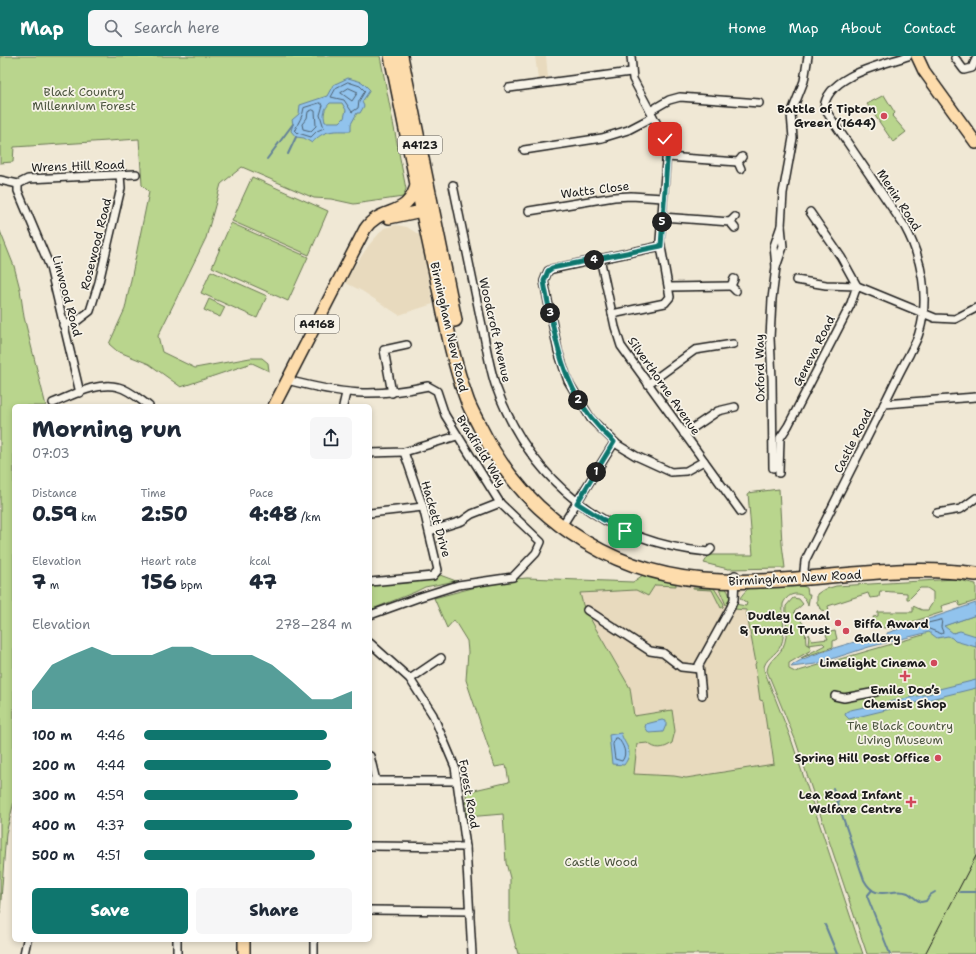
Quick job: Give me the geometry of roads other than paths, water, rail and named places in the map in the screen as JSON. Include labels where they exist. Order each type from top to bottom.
[{"type":"highway","name":"Birmingham New Road","points":[[391,56],[417,182],[428,210]]},
{"type":"highway","name":"Birmingham New Road","points":[[401,56],[458,372],[466,399],[493,453],[515,482],[547,515],[645,562],[736,579],[927,570],[976,574]]},
{"type":"highway","name":"Birmingham New Road","points":[[736,579],[804,571],[930,562],[976,568]]},
{"type":"main road","points":[[917,56],[924,71],[976,143]]},
{"type":"main road","name":"A4168","points":[[275,404],[367,225],[374,220],[402,207],[410,201],[417,182]]},
{"type":"main road","name":"A4168","points":[[359,241],[374,226],[386,219],[428,210]]},
{"type":"main road","points":[[244,942],[244,954]]},
{"type":"street","points":[[612,314],[665,303],[670,297],[661,246],[668,148],[665,139],[633,79],[631,72],[631,56]]},
{"type":"street","name":"Oxford Way","points":[[773,468],[770,338],[776,267],[783,247],[781,226],[783,193],[793,138],[791,114],[804,81],[808,56]]},
{"type":"street","name":"Menin Road","points":[[884,404],[919,334],[924,314],[924,290],[911,237],[824,108],[826,95],[838,84],[861,72],[908,56]]},
{"type":"street","points":[[955,58],[964,70],[972,68],[976,59]]},
{"type":"street","points":[[507,89],[631,72]]},
{"type":"street","points":[[522,150],[602,138],[628,130],[680,97],[754,100]]},
{"type":"street","points":[[667,157],[740,163]]},
{"type":"street","name":"Wrens Hill Road","points":[[0,180],[18,184],[28,179],[136,174]]},
{"type":"street","name":"Rosewood Road","points":[[63,325],[77,321],[90,311],[99,282],[121,188],[120,175]]},
{"type":"street","name":"Linwood Road","points":[[18,184],[18,191],[50,267],[80,393]]},
{"type":"street","name":"Woodcroft Avenue","points":[[452,185],[495,382],[502,402],[517,432],[532,454],[562,490],[577,503],[602,519],[646,540],[687,550],[708,552],[711,549]]},
{"type":"street","name":"Watts Close","points":[[527,211],[614,197],[631,196],[664,198]]},
{"type":"street","points":[[810,212],[841,257],[857,286]]},
{"type":"street","points":[[662,217],[733,223]]},
{"type":"street","points":[[661,246],[552,268],[548,271],[544,281],[562,366],[580,403],[591,419],[614,442],[636,456],[671,472],[686,471],[704,461]]},
{"type":"street","name":"Silverthorne Avenue","points":[[600,258],[612,314],[621,346],[741,512]]},
{"type":"street","points":[[796,280],[826,285],[857,286],[935,318],[955,319],[976,308]]},
{"type":"street","points":[[669,287],[734,285]]},
{"type":"street","name":"Geneva Road","points":[[779,473],[780,438],[788,426],[850,306],[857,286]]},
{"type":"street","points":[[392,393],[384,350],[408,345]]},
{"type":"street","points":[[648,384],[695,350],[734,345]]},
{"type":"street","name":"Bradfield Way","points":[[287,380],[346,393],[392,393],[428,386],[433,387],[437,391],[445,415],[457,436],[500,503],[541,542],[536,553],[513,576],[458,585],[372,614]]},
{"type":"street","points":[[53,403],[104,385],[117,387],[130,392],[146,404]]},
{"type":"street","points":[[343,404],[346,393]]},
{"type":"street","name":"Castle Road","points":[[804,571],[805,561],[884,404],[976,397]]},
{"type":"street","points":[[684,434],[718,411],[738,407]]},
{"type":"street","points":[[372,453],[404,452],[457,436]]},
{"type":"street","points":[[565,523],[614,442]]},
{"type":"street","name":"Hackett Drive","points":[[372,582],[433,576],[439,568],[423,507],[404,452]]},
{"type":"street","points":[[937,513],[961,509],[976,498]]},
{"type":"street","points":[[430,531],[462,522],[472,514],[500,503]]},
{"type":"street","points":[[372,513],[423,507]]},
{"type":"street","points":[[702,695],[699,669],[701,661],[731,607],[736,579]]},
{"type":"street","points":[[587,610],[650,652],[662,653],[681,667],[699,669]]},
{"type":"street","name":"Forest Road","points":[[372,645],[410,679],[433,715],[449,750],[457,781],[466,847],[472,954]]},
{"type":"street","points":[[410,679],[441,658]]},
{"type":"street","points":[[835,696],[844,698],[876,692]]},
{"type":"street","points":[[373,781],[457,781]]},
{"type":"street","points":[[372,846],[466,847]]},
{"type":"street","points":[[372,910],[470,911]]},
{"type":"street","points":[[24,954],[27,942]]},
{"type":"street","points":[[177,942],[177,954]]},
{"type":"street","points":[[314,942],[314,954]]},
{"type":"water","points":[[348,78],[362,82],[370,90],[362,102],[364,106],[360,113],[357,113],[351,124],[351,131],[334,131],[325,133],[316,138],[312,143],[304,138],[296,137],[291,131],[293,124],[292,120],[299,114],[300,105],[327,96],[333,85]],"holes":[[[330,103],[342,103],[346,110],[344,118],[340,122],[325,122],[324,112],[328,105]]]},
{"type":"water","points":[[976,603],[976,615],[944,626],[953,633],[960,631],[976,636],[976,647],[955,641],[948,636],[937,638],[929,632],[869,647],[816,664],[791,667],[805,658],[844,645],[876,636],[878,641],[888,638],[887,633]]},
{"type":"water","points":[[976,680],[976,688],[849,719],[845,715],[846,712],[850,710],[932,693],[935,690]]},
{"type":"water","points":[[662,720],[666,721],[663,732],[649,733],[645,727],[646,724]]},
{"type":"water","points":[[621,733],[628,749],[629,756],[624,765],[612,764],[609,735]]},
{"type":"waterway","points":[[267,159],[293,124]]},
{"type":"waterway","points":[[288,154],[296,137]]},
{"type":"waterway","points":[[833,788],[864,880],[869,887],[879,893],[902,891],[908,893],[921,902],[926,901],[930,895],[935,892]]},
{"type":"waterway","points":[[830,798],[838,800]]},
{"type":"waterway","points":[[872,890],[867,896],[890,954]]},
{"type":"waterway","points":[[960,892],[976,892]]},
{"type":"waterway","points":[[825,925],[837,954]]},
{"type":"tram line","points":[[925,954],[976,856]]},
{"type":"place","name":"Battle of Tipton Green (1644)","points":[[884,116]]},
{"type":"place","name":"Dudley Canal & Tunnel Trust","points":[[838,623]]},
{"type":"place","name":"Biffa Award Gallery","points":[[846,631]]},
{"type":"place","name":"Limelight Cinema","points":[[934,663]]},
{"type":"place","name":"Emile Doo’s Chemist Shop","points":[[905,676]]},
{"type":"place","name":"Spring Hill Post Office","points":[[938,758]]},
{"type":"place","name":"Lea Road Infant Welfare Centre","points":[[911,802]]},
{"type":"park label","name":"Black Country Millennium Forest","points":[[84,99]]},
{"type":"park label","name":"The Black Country Living Museum","points":[[900,733]]},
{"type":"park label","name":"Castle Wood","points":[[601,862]]}]
